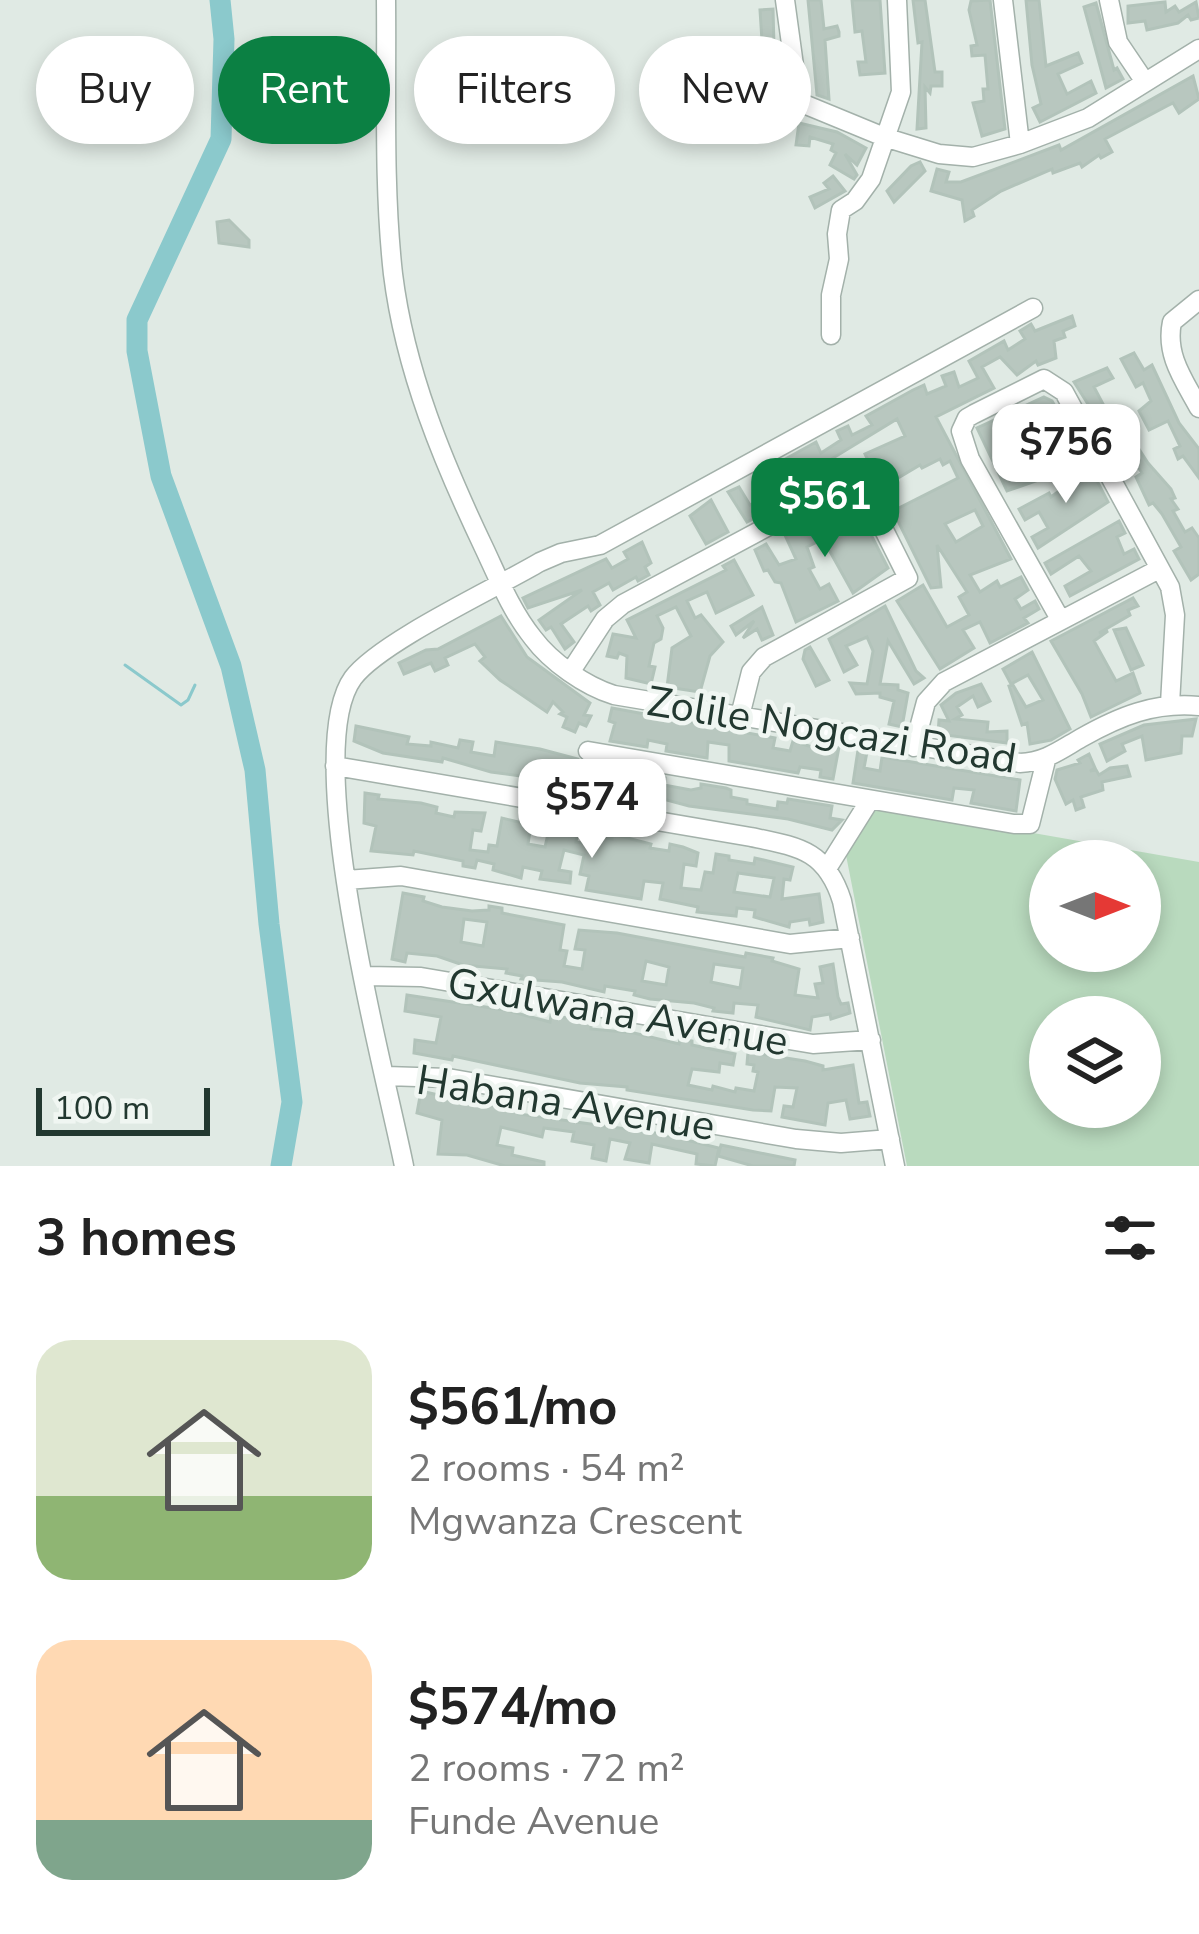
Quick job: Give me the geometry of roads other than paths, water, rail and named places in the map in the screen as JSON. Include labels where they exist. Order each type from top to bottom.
[{"type":"street","name":"Zolile Nogcazi Road","points":[[386,0],[393,274],[405,337],[447,472],[501,585],[534,640],[571,671],[614,695],[1020,764],[1046,760],[1136,710],[1170,704],[1199,706]]},
{"type":"street","points":[[785,0],[799,102],[884,137],[957,156],[992,154],[1088,118],[1199,49]]},
{"type":"street","points":[[831,335],[830,295],[839,259],[841,210],[865,190],[901,92],[898,0]]},
{"type":"street","points":[[1004,0],[1020,144]]},
{"type":"street","points":[[1109,0],[1118,42],[1144,82]]},
{"type":"street","points":[[1199,300],[1172,322],[1169,341],[1199,408]]},
{"type":"street","points":[[404,1166],[338,836],[335,766],[347,688],[368,662],[553,556],[600,544],[1033,308]]},
{"type":"street","points":[[1060,619],[962,440],[967,418],[1033,383],[1048,380],[1064,392],[1174,601],[1170,704]]},
{"type":"street","points":[[571,671],[605,620],[623,604],[834,491],[854,487],[872,506],[908,578],[764,657],[751,672],[740,716]]},
{"type":"street","points":[[914,747],[922,711],[932,693],[1159,569]]},
{"type":"street","points":[[588,752],[958,816],[1030,824],[1046,760]]},
{"type":"street","points":[[335,766],[751,837],[796,848],[828,867],[850,938],[895,1166]]},
{"type":"street","points":[[845,796],[848,831]]},
{"type":"street","points":[[828,867],[870,800]]},
{"type":"street","points":[[346,880],[400,876],[790,944],[850,938]]},
{"type":"street","name":"Gxulwana Avenue","points":[[365,976],[421,977],[813,1044],[871,1040]]},
{"type":"street","name":"Habana Avenue","points":[[386,1076],[448,1078],[796,1139],[841,1143],[890,1139]]},
{"type":"waterway","points":[[220,0],[224,39],[221,139],[137,320],[137,351],[161,476],[231,666],[255,770],[292,1102],[281,1166]]},
{"type":"waterway","points":[[125,665],[181,705],[195,685]]}]
